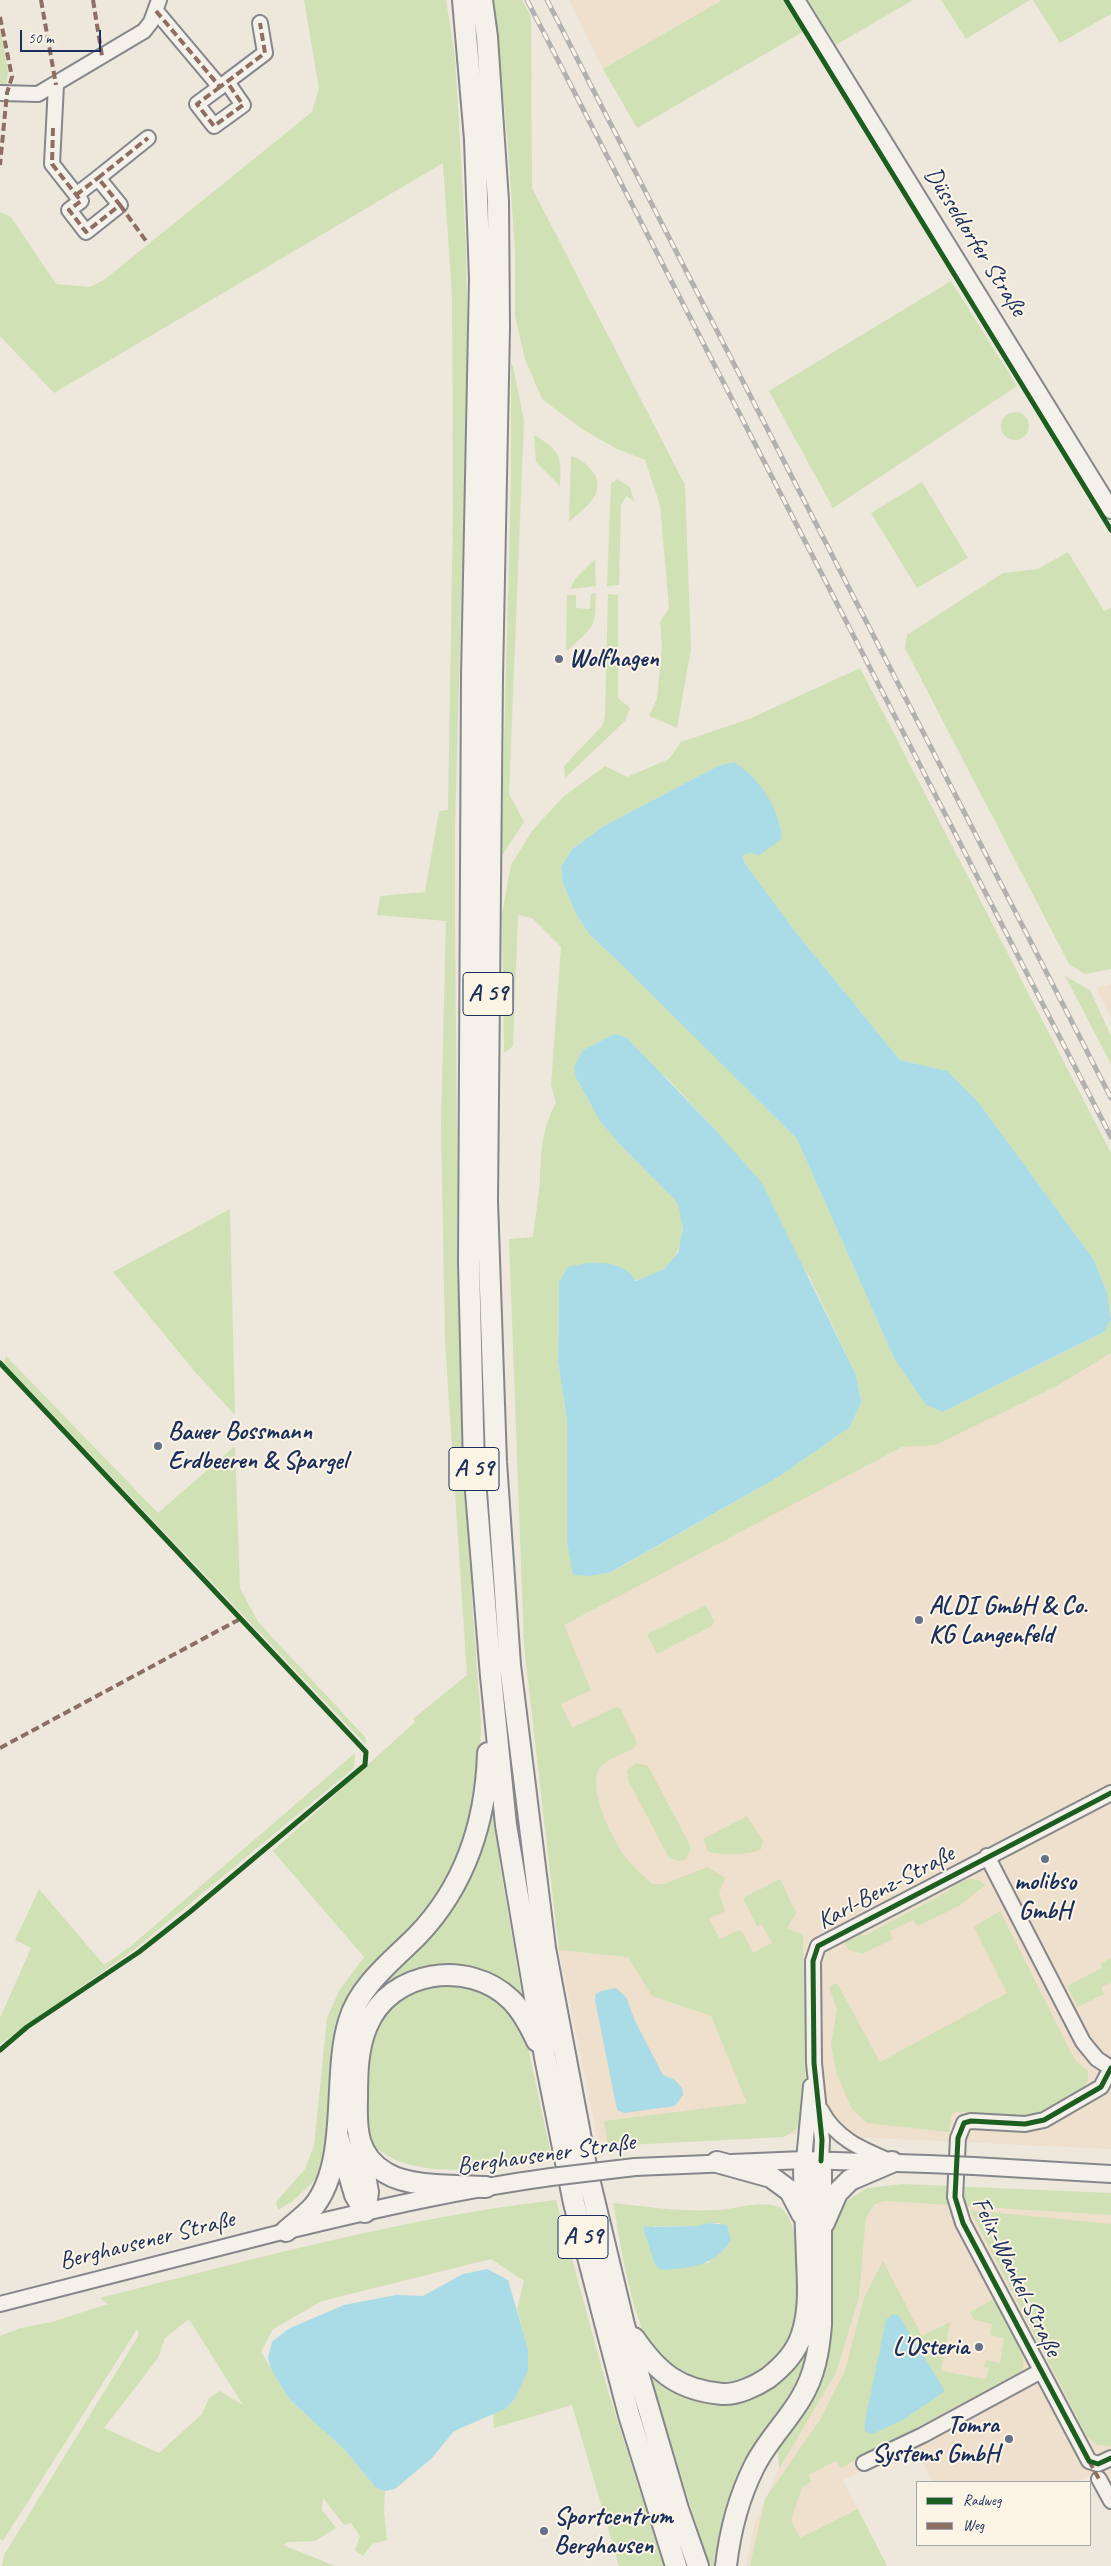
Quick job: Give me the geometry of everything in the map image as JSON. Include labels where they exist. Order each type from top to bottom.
[{"type":"highway","name":"A 59","points":[[463,0],[477,38],[498,201],[499,318],[492,677],[486,1201],[496,1462],[510,1665],[545,1948],[586,2166],[624,2325],[678,2509],[698,2566]]},
{"type":"highway","name":"A 59","points":[[482,0],[477,38],[475,139],[480,279],[472,676],[469,1262],[474,1467],[490,1676],[506,1825],[545,2057],[579,2222],[629,2415],[676,2566]]},
{"type":"highway","points":[[286,2231],[313,2207],[322,2194],[338,2135],[342,2050],[349,2019],[366,1988],[419,1933],[442,1905],[459,1878],[473,1845],[487,1786],[490,1676]]},
{"type":"highway","points":[[365,2212],[368,2192],[356,2120],[360,2046],[367,2025],[393,1993],[413,1981],[443,1974],[469,1977],[490,1985],[510,1999],[520,2011],[545,2057]]},
{"type":"highway","points":[[338,2135],[354,2195],[365,2212]]},
{"type":"highway","points":[[360,2147],[389,2175],[407,2180],[486,2186]]},
{"type":"highway","points":[[624,2325],[650,2362],[662,2372],[699,2392],[730,2394],[759,2384],[786,2363],[802,2334],[808,2301],[813,2227],[813,2160]]},
{"type":"highway","points":[[718,2162],[771,2177],[785,2186],[813,2227],[821,2324],[819,2350],[812,2376],[802,2397],[771,2438],[750,2474],[739,2500],[729,2541],[726,2566]]},
{"type":"highway","points":[[813,2227],[837,2193],[850,2180],[892,2162]]},
{"type":"main road","name":"Düsseldorfer Straße","points":[[796,0],[1111,510]]},
{"type":"main road","name":"Berghausener Straße","points":[[286,2231],[486,2186],[635,2167],[718,2162],[813,2160],[892,2162],[1111,2174]]},
{"type":"street","points":[[3,93],[38,94],[56,85],[144,31],[158,6],[223,85],[264,53],[260,23]]},
{"type":"street","points":[[56,85],[52,164],[81,201],[69,210],[86,232],[120,205],[98,178]]},
{"type":"street","points":[[76,195],[148,138]]},
{"type":"street","name":"Karl-Benz-Straße","points":[[813,2160],[813,1961],[818,1946],[987,1856],[1111,1793]]},
{"type":"street","name":"Karl-Benz-Straße","points":[[987,1856],[1083,2042],[1097,2059],[1111,2068]]},
{"type":"street","name":"Karl-Benz-Straße","points":[[813,2160],[819,2107],[814,2063]]},
{"type":"street","name":"Felix-Wankel-Straße","points":[[1111,2068],[1101,2087],[1044,2120],[1024,2124],[970,2121],[964,2123],[960,2132],[956,2197],[959,2212],[1089,2461],[1098,2464],[1111,2458]]},
{"type":"street","name":"Karl-Benz-Straße","points":[[819,2107],[827,2122],[839,2135],[860,2148],[892,2162]]},
{"type":"street","name":"Berghausener Straße","points":[[0,2304],[286,2231]]},
{"type":"street","name":"Felix-Wankel-Straße","points":[[864,2463],[923,2435],[1041,2371]]},
{"type":"street","points":[[1098,2479],[1111,2501]]},
{"type":"shaded area","points":[[569,0],[722,0],[603,69]]},
{"type":"shaded area","points":[[1111,984],[1111,1018],[1096,988]]},
{"type":"shaded area","points":[[1111,1353],[1111,2149],[725,2131],[598,2141],[559,1950],[524,1645],[902,1447],[936,1445],[1057,1386]]},
{"type":"shaded area","points":[[884,2201],[1111,2215],[1111,2512],[1090,2475],[1080,2481],[932,2481],[914,2446],[843,2480],[887,2566],[746,2566],[754,2525],[779,2469],[836,2373],[859,2297],[866,2218],[874,2205]]},
{"type":"green space","points":[[304,0],[446,0],[455,57],[466,245],[468,355],[455,828],[459,1356],[473,1616],[481,1721],[480,1773],[463,1843],[449,1875],[413,1927],[354,1990],[342,2012],[333,2052],[325,2149],[319,2176],[293,2201],[278,2210],[276,2202],[305,2169],[314,2146],[327,2018],[339,1991],[364,1957],[273,1851],[415,1722],[413,1719],[467,1675],[445,1341],[441,1124],[446,921],[377,915],[380,896],[425,892],[439,811],[448,810],[453,510],[452,295],[443,163],[54,393],[0,336],[0,212],[11,217],[56,284],[90,287],[104,280],[312,112],[319,88]]},
{"type":"green space","points":[[494,0],[522,0],[531,17],[532,188],[685,485],[691,649],[677,728],[649,716],[657,699],[662,647],[660,622],[669,608],[660,505],[645,460],[617,449],[582,429],[542,399],[525,359],[515,316],[515,251],[508,147]]},
{"type":"green space","points":[[722,0],[783,0],[803,32],[637,128],[603,69]]},
{"type":"green space","points":[[808,0],[913,0],[836,45]]},
{"type":"green space","points":[[941,0],[1030,0],[966,39]]},
{"type":"green space","points":[[1033,0],[1111,0],[1111,14],[1060,43]]},
{"type":"green space","points":[[0,27],[8,71],[6,88],[0,87]]},
{"type":"green space","points":[[951,281],[1017,386],[833,508],[769,391]]},
{"type":"green space","points":[[511,364],[524,420],[509,794],[524,822],[501,857],[511,482]]},
{"type":"green space","points":[[1015,412],[1025,416],[1029,426],[1025,436],[1015,440],[1005,436],[1001,426],[1005,416]]},
{"type":"green space","points":[[534,435],[549,445],[558,455],[560,461],[560,486],[536,462]]},
{"type":"green space","points":[[571,456],[585,463],[593,471],[597,489],[591,502],[569,522]]},
{"type":"green space","points":[[617,479],[630,487],[634,501],[626,496],[621,505],[619,585],[607,586],[611,484]]},
{"type":"green space","points":[[922,482],[968,558],[917,588],[871,513]]},
{"type":"green space","points":[[1068,552],[1104,611],[1111,608],[1111,969],[1085,974],[1069,964],[905,648],[907,635],[1003,573],[1038,569]]},
{"type":"green space","points":[[595,559],[596,586],[570,589],[575,579]]},
{"type":"green space","points":[[596,593],[594,621],[583,636],[568,650],[566,649],[567,595],[576,595],[576,608],[590,609],[591,594]]},
{"type":"green space","points":[[608,594],[618,595],[618,698],[630,708],[625,721],[565,778],[564,766],[602,726],[605,717]]},
{"type":"green space","points":[[860,668],[1111,1153],[1111,1320],[1111,1353],[1057,1386],[936,1445],[902,1447],[564,1625],[591,1690],[561,1704],[572,1728],[616,1707],[620,1708],[637,1743],[634,1748],[603,1764],[597,1772],[596,1784],[602,1812],[615,1840],[627,1859],[652,1884],[664,1884],[708,1867],[725,1878],[719,1893],[725,1911],[709,1919],[720,1939],[738,1930],[743,1933],[753,1953],[772,1943],[762,1924],[757,1926],[743,1898],[780,1879],[796,1913],[787,1928],[803,1935],[806,2075],[799,2127],[784,2137],[608,2146],[604,2121],[747,2103],[711,2016],[652,1996],[628,1957],[559,1950],[524,1645],[509,1239],[533,1237],[543,1140],[556,1103],[551,1085],[561,947],[532,918],[518,915],[513,1046],[504,1053],[502,914],[511,865],[532,831],[563,797],[605,766],[627,777],[669,759],[681,742],[749,719]],"holes":[[[734,762],[751,853],[743,855],[744,862],[794,930],[900,1060],[947,1071],[979,1103],[1094,1260],[1107,1292],[1111,1320],[1104,1332],[943,1412],[894,1358],[797,1139],[590,935],[577,916],[563,884],[561,867],[572,849],[602,827],[718,766]],[[614,1034],[668,1079],[712,1126],[809,1276],[856,1375],[861,1402],[850,1427],[780,1476],[612,1572],[567,1420],[558,1362],[559,1282],[612,1283],[648,1277],[662,1269],[674,1258],[681,1241],[683,1222],[679,1204],[617,1142],[598,1116],[576,1078],[583,1050]]]},
{"type":"green space","points":[[1065,976],[1090,990],[1111,1036],[1111,1064]]},
{"type":"green space","points":[[230,1209],[235,1415],[196,1373],[113,1272]]},
{"type":"green space","points":[[6,1356],[158,1513],[235,1446],[240,1588],[258,1622],[365,1737],[366,1745],[4,1363]]},
{"type":"green space","points":[[706,1605],[714,1621],[712,1626],[657,1654],[647,1634]]},
{"type":"green space","points":[[355,1753],[354,1768],[135,1949],[0,2044],[0,2018],[31,1948],[15,1940],[39,1889],[104,1965],[131,1946]]},
{"type":"green space","points":[[637,1763],[648,1766],[689,1843],[691,1849],[686,1859],[680,1861],[669,1858],[628,1780],[627,1770]]},
{"type":"green space","points":[[492,1787],[500,1866],[524,2007],[431,1969],[363,2025],[359,2175],[349,2135],[361,2006],[420,1940]]},
{"type":"green space","points":[[747,1816],[763,1841],[761,1849],[751,1853],[735,1854],[719,1854],[708,1851],[703,1839]]},
{"type":"green space","points":[[969,1879],[979,1880],[985,1885],[959,1906],[918,1926],[913,1920],[890,1931],[893,1939],[862,1954],[849,1950],[844,1942],[858,1935],[866,1935],[950,1890],[953,1885]]},
{"type":"green space","points":[[1000,1911],[1067,2045],[1076,2061],[1088,2071],[1088,2080],[1083,2089],[1041,2112],[1027,2116],[957,2112],[952,2114],[949,2132],[867,2123],[852,2109],[837,2075],[831,2045],[837,2009],[829,1987],[837,1983],[880,2062],[1007,1993],[974,1927]]},
{"type":"green space","points":[[1111,1958],[1111,1983],[1101,1987],[1104,1994],[1078,2007],[1067,1986],[1102,1968],[1100,1964]]},
{"type":"green space","points":[[471,1983],[513,2012],[526,2037],[551,2155],[506,2165],[451,2170],[424,2168],[400,2162],[380,2151],[364,2130],[365,2077],[369,2048],[375,2025],[387,2010],[415,1985]]},
{"type":"green space","points":[[903,2184],[1111,2193],[1111,2215],[884,2201],[874,2205],[866,2218],[859,2297],[836,2373],[779,2469],[777,2441],[805,2401],[827,2240],[837,2207],[867,2188]]},
{"type":"green space","points":[[556,2200],[608,2391],[664,2566],[619,2566],[572,2405],[494,2428],[493,2414],[505,2408],[515,2399],[528,2349],[517,2309],[524,2281],[491,2259],[322,2301],[273,2329],[261,2352],[290,2400],[345,2450],[376,2488],[385,2491],[384,2510],[387,2540],[372,2544],[363,2556],[355,2550],[360,2536],[351,2523],[344,2525],[323,2498],[322,2510],[336,2528],[315,2541],[289,2542],[283,2545],[335,2566],[2,2566],[4,2555],[139,2335],[137,2329],[3,2541],[0,2539],[0,2336],[21,2328],[52,2322],[108,2304],[100,2298],[270,2255],[383,2229],[498,2208]],"holes":[[[189,2319],[243,2405],[220,2391],[209,2398],[202,2414],[159,2453],[104,2428],[158,2358],[165,2338]]]},
{"type":"green space","points":[[613,2203],[692,2210],[718,2210],[764,2204],[782,2209],[789,2218],[794,2232],[796,2305],[790,2341],[779,2356],[766,2368],[751,2376],[724,2385],[675,2373],[661,2361],[649,2343],[639,2321],[625,2270]],"holes":[[[720,2223],[731,2240],[727,2247],[708,2263],[655,2265],[651,2251],[654,2226],[696,2226]]]},
{"type":"green space","points":[[970,2210],[1111,2224],[1111,2446],[1097,2445],[1087,2436]]},
{"type":"green space","points":[[883,2261],[922,2336],[950,2322],[941,2371],[986,2379],[989,2368],[984,2367],[986,2360],[1000,2363],[1004,2338],[990,2335],[992,2324],[974,2320],[970,2312],[995,2298],[1019,2345],[1022,2355],[1022,2371],[841,2468],[836,2461],[808,2475],[812,2482],[802,2487],[791,2520],[800,2538],[858,2509],[887,2566],[750,2566],[765,2499],[820,2420],[845,2371],[864,2298]]},
{"type":"green space","points":[[809,2323],[809,2370],[763,2443],[723,2566],[709,2566],[647,2365],[656,2374],[748,2392]]},
{"type":"water","points":[[734,762],[752,776],[767,795],[777,816],[782,839],[759,855],[751,853],[743,855],[744,862],[794,930],[900,1060],[947,1071],[979,1103],[1094,1260],[1107,1292],[1111,1320],[1104,1332],[943,1412],[926,1405],[894,1358],[797,1139],[590,935],[577,916],[563,884],[561,867],[572,849],[602,827],[718,766]]},
{"type":"water","points":[[614,1034],[626,1037],[712,1126],[762,1183],[856,1375],[861,1402],[850,1427],[780,1476],[611,1572],[589,1576],[573,1575],[567,1541],[567,1420],[558,1362],[559,1282],[568,1267],[587,1263],[614,1265],[622,1268],[636,1281],[664,1269],[678,1253],[683,1229],[678,1203],[624,1149],[600,1121],[576,1078],[574,1067],[583,1050]]},
{"type":"water","points":[[616,1988],[626,1997],[635,2021],[663,2075],[675,2080],[682,2088],[683,2095],[675,2106],[624,2113],[617,2110],[595,2000],[596,1994],[601,1991]]},
{"type":"water","points":[[709,2223],[727,2225],[731,2240],[717,2256],[691,2267],[661,2270],[655,2265],[643,2227],[696,2226]]},
{"type":"water","points":[[487,2269],[508,2280],[528,2349],[528,2370],[515,2399],[505,2409],[454,2431],[432,2458],[395,2489],[385,2491],[376,2488],[345,2450],[290,2400],[271,2369],[268,2358],[272,2342],[288,2329],[344,2305],[396,2295],[423,2296],[463,2274]]},
{"type":"water","points":[[893,2314],[899,2316],[945,2391],[903,2420],[872,2434],[865,2431],[865,2421],[886,2320]]},
{"type":"railway","points":[[527,0],[1111,1137]]},
{"type":"railway","points":[[547,0],[1111,1098]]},
{"type":"marked path","points":[[41,0],[56,85]]},
{"type":"marked path","points":[[93,0],[102,56]]},
{"type":"marked path","points":[[156,11],[220,87],[265,53],[260,23]]},
{"type":"marked path","points":[[0,17],[12,77],[7,93],[0,165]]},
{"type":"marked path","points":[[220,87],[197,104],[214,126],[243,105],[227,82]]},
{"type":"marked path","points":[[53,128],[52,164],[81,201],[69,210],[86,232],[120,205],[98,178],[148,138]]},
{"type":"marked path","points":[[76,195],[98,178]]},
{"type":"marked path","points":[[120,205],[146,241]]},
{"type":"marked path","points":[[0,1748],[240,1619]]},
{"type":"marked path","points":[[1089,2461],[1099,2479]]},
{"type":"cycle path","points":[[786,0],[1111,530]]},
{"type":"cycle path","points":[[0,1363],[366,1752],[365,1765],[191,1911],[139,1952],[27,2027],[0,2050]]},
{"type":"cycle path","points":[[821,2161],[822,2140],[814,2063],[813,1961],[818,1946],[1111,1793]]},
{"type":"cycle path","points":[[1111,2068],[1101,2087],[1044,2120],[1025,2124],[971,2121],[964,2123],[958,2138],[955,2197],[963,2223],[1089,2461],[1098,2464],[1111,2458]]},
{"type":"place","name":"Wolfhagen","points":[[559,659]]},
{"type":"place","name":"Bauer Bossmann Erdbeeren & Spargel","points":[[158,1446]]},
{"type":"place","name":"ALDI GmbH & Co. KG Langenfeld","points":[[919,1620]]},
{"type":"place","name":"molibso GmbH","points":[[1045,1859]]},
{"type":"place","name":"L'Osteria","points":[[979,2347]]},
{"type":"place","name":"Tomra Systems GmbH","points":[[1009,2439]]},
{"type":"place","name":"Sportcentrum Berghausen","points":[[544,2531]]}]
